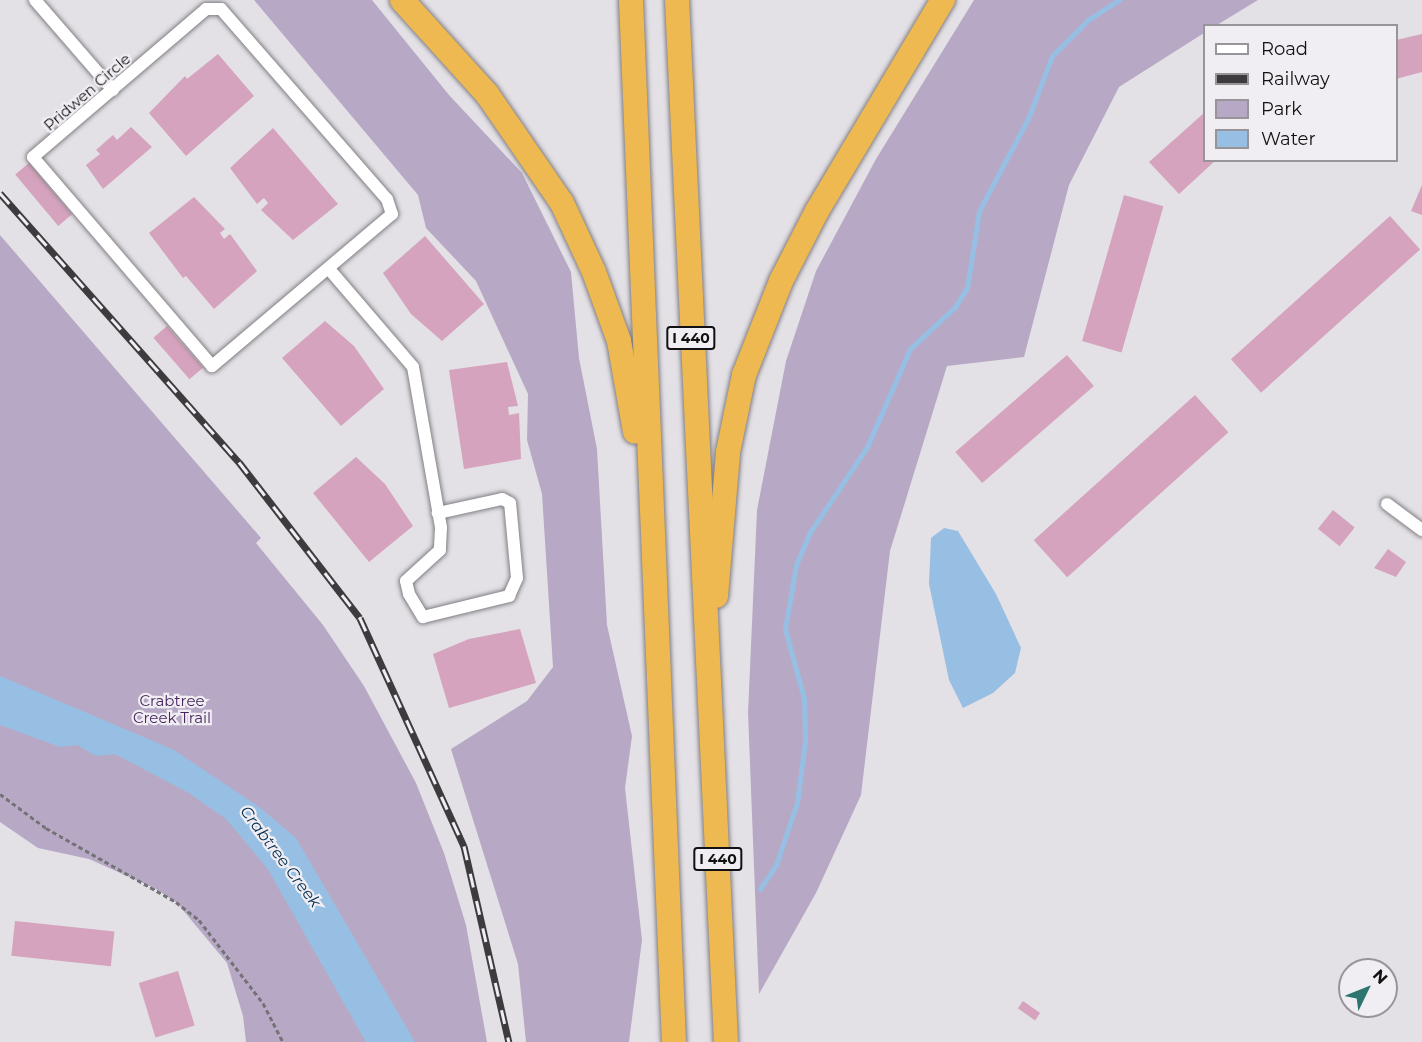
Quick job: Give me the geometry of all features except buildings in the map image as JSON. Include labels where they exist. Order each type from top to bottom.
[{"type":"highway","points":[[402,0],[468,70],[525,145],[562,203],[594,272],[627,378],[656,589]]},
{"type":"highway","name":"I 440","points":[[632,0],[674,1042]]},
{"type":"highway","name":"I 440","points":[[677,0],[698,496],[710,676],[726,1042]]},
{"type":"highway","points":[[710,676],[728,452],[744,375],[781,281],[817,211],[943,0]]},
{"type":"street","points":[[35,0],[113,90]]},
{"type":"street","name":"Pridwen Circle","points":[[206,9],[221,9],[387,199],[392,214],[329,269],[212,366],[33,157],[206,9]]},
{"type":"street","points":[[329,269],[413,367],[438,513],[440,550],[406,580],[409,594],[423,617],[509,596],[517,578],[510,503],[502,499],[438,513]]},
{"type":"street","points":[[1388,504],[1422,530]]},
{"type":"path","points":[[0,794],[45,828],[176,902],[199,920],[262,1003],[283,1042]]},
{"type":"green space","points":[[254,0],[372,0],[449,95],[522,173],[571,272],[579,358],[597,449],[607,625],[632,736],[625,788],[642,940],[629,1042],[526,1042],[518,964],[451,749],[527,701],[553,667],[542,494],[527,440],[528,394],[476,281],[426,228],[418,195]]},
{"type":"green space","points":[[974,0],[1258,0],[1219,24],[1203,24],[1203,34],[1119,87],[1069,185],[1024,357],[947,366],[890,551],[861,795],[816,893],[759,994],[748,713],[757,510],[786,361],[816,271],[876,159]]},
{"type":"green space","name":"Crabtree Creek Trail","points":[[0,235],[261,538],[256,543],[323,625],[364,686],[416,783],[444,853],[466,925],[487,1042],[246,1042],[243,1016],[227,963],[177,903],[156,889],[89,859],[38,848],[0,822]]},
{"type":"water","points":[[944,528],[958,531],[996,594],[1021,648],[1015,673],[993,693],[963,708],[949,680],[929,584],[931,538]]},
{"type":"water","name":"Crabtree Creek","points":[[0,676],[174,750],[258,806],[296,838],[415,1042],[366,1042],[267,868],[226,819],[189,793],[115,754],[96,756],[77,745],[60,747],[0,725]]},
{"type":"waterway","points":[[760,889],[776,865],[797,803],[805,741],[804,699],[785,629],[796,565],[809,534],[867,447],[910,349],[955,307],[967,288],[979,211],[1028,119],[1052,56],[1088,20],[1119,0]]},
{"type":"railway","points":[[0,193],[239,462],[360,618],[464,846],[509,1042]]}]
